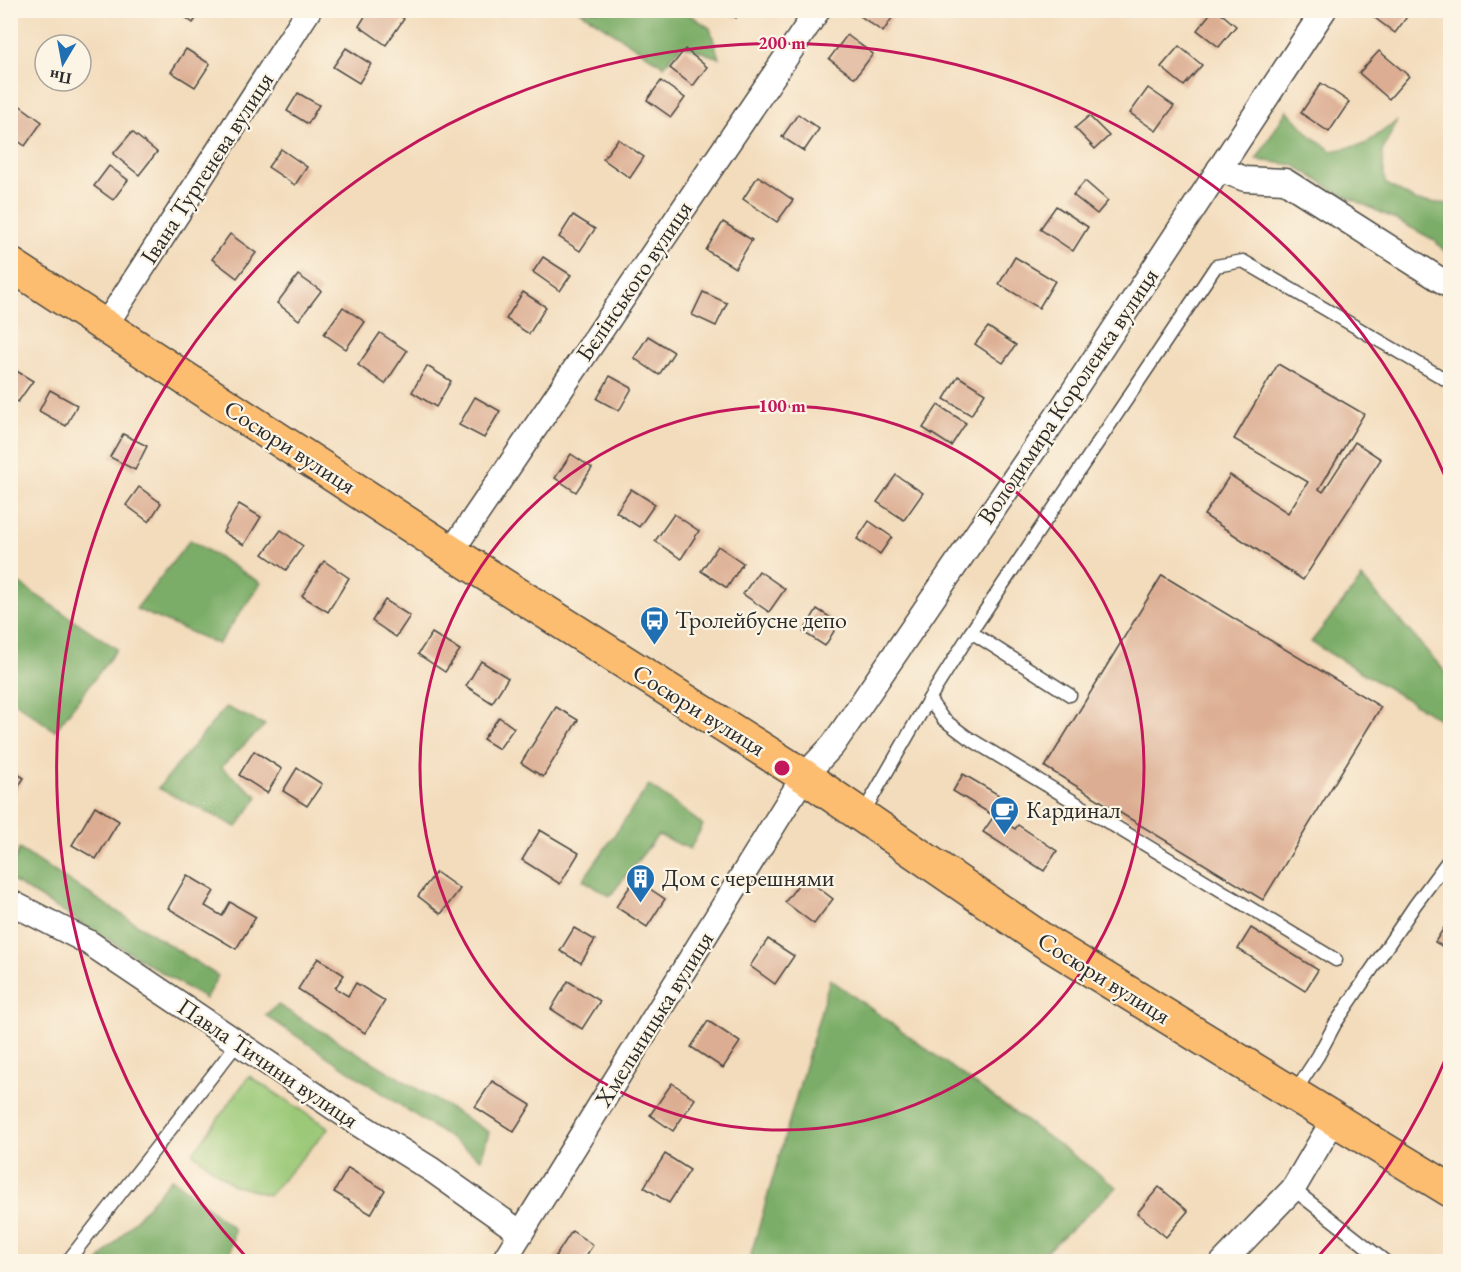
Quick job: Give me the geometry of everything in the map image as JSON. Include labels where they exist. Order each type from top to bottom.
[{"type":"main road","name":"Сосюри вулиця","points":[[10,264],[451,552],[804,776],[1047,944],[1450,1191]]},
{"type":"street","name":"Івана Тургенєва вулиця","points":[[105,326],[309,10]]},
{"type":"street","name":"Бєлінського вулиця","points":[[451,552],[818,10]]},
{"type":"street","name":"Володимира Короленка вулиця","points":[[804,776],[833,745],[1057,416],[1323,10]]},
{"type":"street","points":[[1219,168],[1245,179],[1285,181],[1450,286]]},
{"type":"street","name":"Хмельницька вулиця","points":[[502,1262],[804,776]]},
{"type":"street","name":"Павла Тичини вулиця","points":[[10,902],[88,942],[237,1044],[432,1170],[522,1233]]},
{"type":"street","points":[[1223,1262],[1293,1189],[1334,1119]]},
{"type":"lane","points":[[862,816],[929,699],[971,632],[1216,266],[1243,261],[1450,382]]},
{"type":"lane","points":[[971,632],[1070,695]]},
{"type":"lane","points":[[929,699],[943,719],[967,737],[1336,960]]},
{"type":"lane","points":[[1293,1094],[1318,1056],[1335,1024],[1414,905],[1450,858]]},
{"type":"lane","points":[[67,1262],[237,1044]]},
{"type":"lane","points":[[1293,1189],[1386,1262]]},
{"type":"green space","points":[[580,11],[684,11],[710,28],[719,58],[682,45],[664,66]]},
{"type":"green space","points":[[1287,110],[1310,135],[1332,151],[1365,144],[1397,121],[1382,152],[1385,183],[1416,201],[1450,204],[1450,257],[1434,240],[1337,192],[1294,165],[1256,160]]},
{"type":"green space","points":[[190,540],[261,583],[218,644],[136,609]]},
{"type":"green space","points":[[11,578],[117,649],[55,731],[11,699]]},
{"type":"green space","points":[[1362,578],[1450,677],[1450,704],[1441,720],[1311,642]]},
{"type":"green space","points":[[226,707],[265,725],[221,767],[258,797],[237,827],[158,788]]},
{"type":"green space","points":[[649,785],[703,825],[690,849],[658,835],[610,896],[583,880]]},
{"type":"green space","points":[[19,849],[218,976],[205,999],[11,880],[11,870]]},
{"type":"green space","points":[[830,979],[1117,1187],[1036,1261],[749,1261]]},
{"type":"green space","points":[[278,1005],[489,1132],[481,1159],[265,1015]]},
{"type":"green space","points":[[249,1076],[329,1128],[269,1195],[233,1185],[193,1153]]},
{"type":"green space","points":[[172,1178],[234,1229],[229,1261],[99,1261]]},
{"type":"building","points":[[176,10],[202,10],[193,23]]},
{"type":"building","points":[[369,10],[391,10],[404,19],[386,45],[359,26]]},
{"type":"building","points":[[725,10],[741,10],[736,18]]},
{"type":"building","points":[[862,10],[897,10],[883,32],[859,15]]},
{"type":"building","points":[[1213,10],[1217,10],[1236,26],[1219,47],[1197,30]]},
{"type":"building","points":[[1374,10],[1412,10],[1395,33],[1371,15]]},
{"type":"building","points":[[847,35],[873,54],[855,78],[829,59]]},
{"type":"building","points":[[1179,46],[1202,65],[1184,86],[1161,67]]},
{"type":"building","points":[[346,48],[371,64],[359,83],[333,67]]},
{"type":"building","points":[[186,49],[210,64],[195,87],[171,72]]},
{"type":"building","points":[[685,49],[707,67],[693,86],[670,68]]},
{"type":"building","points":[[1379,51],[1409,76],[1389,99],[1359,73]]},
{"type":"building","points":[[661,81],[685,98],[671,117],[647,100]]},
{"type":"building","points":[[1321,83],[1349,102],[1329,132],[1301,113]]},
{"type":"building","points":[[1148,88],[1174,106],[1156,131],[1130,113]]},
{"type":"building","points":[[298,93],[319,105],[308,124],[287,111]]},
{"type":"building","points":[[15,102],[42,122],[25,146],[10,135],[10,107]]},
{"type":"building","points":[[798,114],[819,129],[804,151],[782,137]]},
{"type":"building","points":[[1089,116],[1109,136],[1095,149],[1075,128]]},
{"type":"building","points":[[132,132],[157,152],[139,175],[113,154]]},
{"type":"building","points":[[618,139],[644,157],[630,178],[603,159]]},
{"type":"building","points":[[281,149],[307,167],[295,185],[268,167]]},
{"type":"building","points":[[109,166],[128,180],[113,200],[94,186]]},
{"type":"building","points":[[758,176],[793,200],[777,222],[743,199]]},
{"type":"building","points":[[1085,181],[1108,201],[1097,214],[1073,195]]},
{"type":"building","points":[[1056,206],[1088,227],[1073,251],[1040,229]]},
{"type":"building","points":[[573,215],[595,229],[580,251],[559,237]]},
{"type":"building","points":[[723,222],[752,240],[735,268],[706,250]]},
{"type":"building","points":[[230,234],[256,253],[237,278],[212,259]]},
{"type":"building","points":[[543,257],[571,275],[560,291],[533,272]]},
{"type":"building","points":[[1015,257],[1055,281],[1039,308],[999,284]]},
{"type":"building","points":[[298,275],[321,291],[299,320],[277,303]]},
{"type":"building","points":[[523,292],[546,307],[529,334],[506,319]]},
{"type":"building","points":[[703,292],[727,303],[716,326],[692,315]]},
{"type":"building","points":[[343,307],[365,322],[346,349],[324,334]]},
{"type":"building","points":[[988,327],[1016,345],[1003,363],[975,344]]},
{"type":"building","points":[[380,333],[407,351],[385,384],[358,365]]},
{"type":"building","points":[[648,336],[674,352],[659,375],[634,358]]},
{"type":"building","points":[[1278,364],[1364,414],[1319,489],[1323,492],[1355,442],[1381,459],[1303,580],[1204,515],[1230,475],[1288,513],[1308,482],[1234,439]]},
{"type":"building","points":[[427,366],[451,381],[436,407],[412,392]]},
{"type":"building","points":[[10,367],[33,381],[18,402],[10,398]]},
{"type":"building","points":[[610,376],[632,388],[619,411],[597,399]]},
{"type":"building","points":[[958,376],[985,393],[971,415],[944,399]]},
{"type":"building","points":[[50,390],[77,405],[66,426],[39,411]]},
{"type":"building","points":[[475,397],[500,411],[484,438],[459,425]]},
{"type":"building","points":[[938,405],[966,423],[951,446],[923,428]]},
{"type":"building","points":[[123,434],[147,446],[135,470],[110,457]]},
{"type":"building","points":[[571,454],[592,468],[576,492],[555,478]]},
{"type":"building","points":[[896,475],[923,493],[904,520],[877,502]]},
{"type":"building","points":[[139,487],[161,503],[149,522],[126,505]]},
{"type":"building","points":[[631,489],[655,504],[639,527],[616,512]]},
{"type":"building","points":[[239,504],[261,517],[244,545],[223,532]]},
{"type":"building","points":[[674,514],[699,531],[681,559],[655,541]]},
{"type":"building","points":[[869,521],[892,537],[880,554],[857,539]]},
{"type":"building","points":[[281,530],[303,546],[286,570],[263,554]]},
{"type":"building","points":[[718,546],[743,563],[727,588],[701,571]]},
{"type":"building","points":[[324,561],[349,578],[328,612],[302,596]]},
{"type":"building","points":[[759,571],[785,589],[769,612],[743,594]]},
{"type":"building","points":[[1162,575],[1381,707],[1263,900],[1045,767]]},
{"type":"building","points":[[385,600],[410,616],[396,637],[372,621]]},
{"type":"building","points":[[817,609],[839,623],[825,646],[803,632]]},
{"type":"building","points":[[432,633],[460,650],[445,672],[418,654]]},
{"type":"building","points":[[481,661],[508,678],[492,703],[466,686]]},
{"type":"building","points":[[556,707],[578,720],[543,777],[521,763]]},
{"type":"building","points":[[499,717],[514,728],[499,749],[483,739]]},
{"type":"building","points":[[254,751],[282,769],[267,793],[239,775]]},
{"type":"building","points":[[297,768],[322,784],[307,806],[283,791]]},
{"type":"building","points":[[10,769],[24,778],[10,800]]},
{"type":"building","points":[[963,774],[1004,798],[994,816],[953,791]]},
{"type":"building","points":[[95,806],[119,821],[96,859],[72,845]]},
{"type":"building","points":[[994,816],[1015,829],[1018,825],[1057,851],[1044,871],[983,832]]},
{"type":"building","points":[[540,830],[579,853],[560,884],[522,860]]},
{"type":"building","points":[[436,872],[460,889],[441,914],[418,896]]},
{"type":"building","points":[[187,875],[214,891],[205,906],[222,916],[230,902],[256,917],[236,949],[168,908]]},
{"type":"building","points":[[804,877],[833,899],[814,924],[785,902]]},
{"type":"building","name":"Дом с черешнями","points":[[635,879],[665,899],[647,927],[616,907]]},
{"type":"building","points":[[1450,918],[1450,951],[1435,942]]},
{"type":"building","points":[[574,928],[595,940],[581,963],[560,951]]},
{"type":"building","points":[[1251,928],[1318,970],[1305,991],[1238,949]]},
{"type":"building","points":[[768,939],[794,956],[775,984],[750,966]]},
{"type":"building","points":[[318,958],[344,975],[335,988],[348,996],[356,983],[385,1001],[365,1033],[298,989]]},
{"type":"building","points":[[568,981],[600,1001],[582,1029],[551,1009]]},
{"type":"building","points":[[708,1021],[740,1042],[723,1068],[691,1047]]},
{"type":"building","points":[[492,1081],[531,1105],[514,1132],[475,1107]]},
{"type":"building","points":[[672,1083],[695,1099],[673,1131],[650,1115]]},
{"type":"building","points":[[665,1154],[690,1170],[669,1203],[644,1187]]},
{"type":"building","points":[[348,1168],[385,1190],[371,1214],[334,1192]]},
{"type":"building","points":[[1159,1187],[1188,1211],[1166,1237],[1137,1213]]},
{"type":"building","points":[[572,1231],[593,1245],[582,1262],[555,1262],[553,1260]]},
{"type":"place","name":"Тролейбусне депо","points":[[654,646]]},
{"type":"place","name":"Кардинал","points":[[1005,836]]},
{"type":"place","name":"Дом с черешнями","points":[[641,904]]}]
